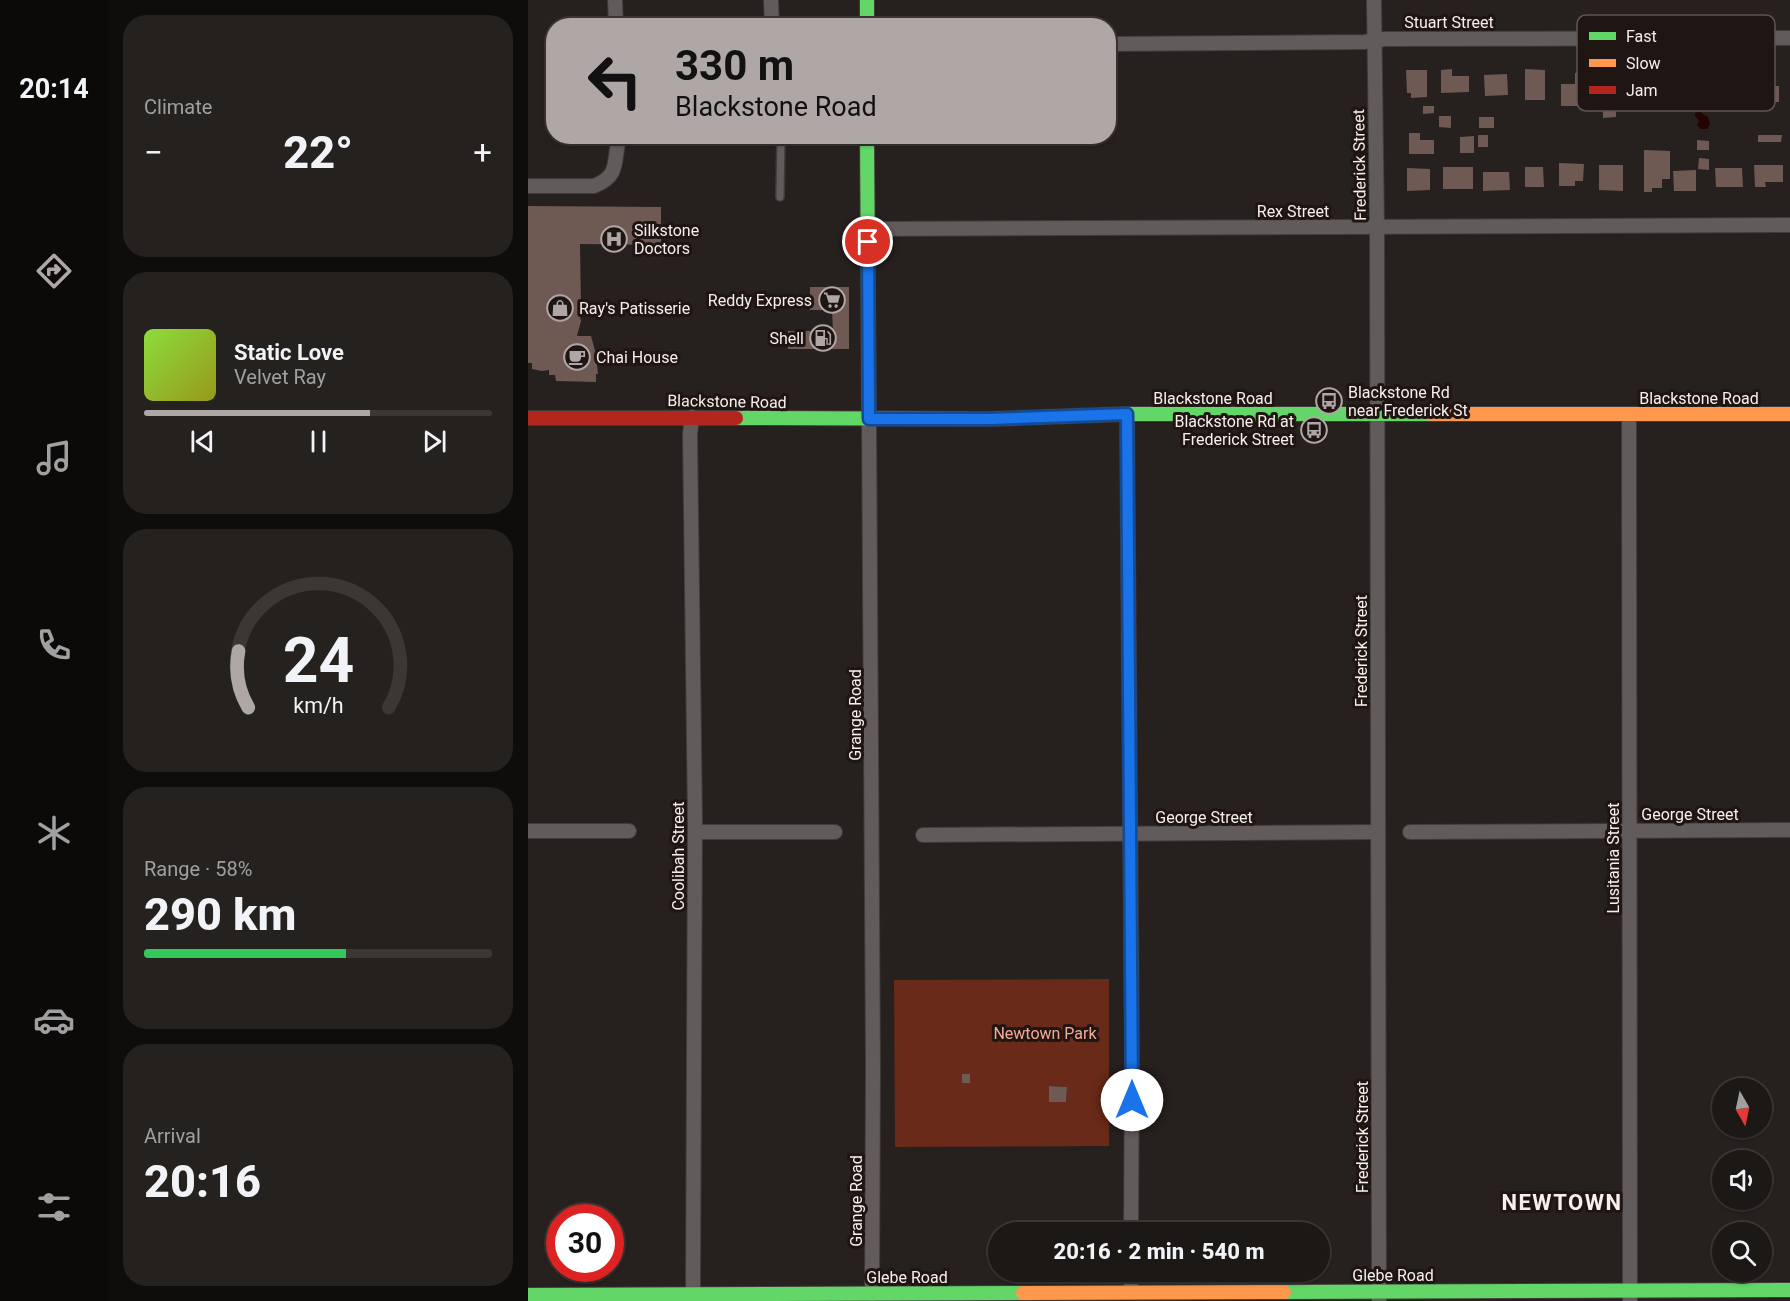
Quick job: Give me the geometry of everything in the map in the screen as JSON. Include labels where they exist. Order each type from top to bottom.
[{"type":"main road","points":[[867,0],[867,18]]},
{"type":"main road","name":"Grange Road","points":[[867,144],[869,419]]},
{"type":"main road","name":"Blackstone Road","points":[[528,418],[991,419],[1127,414],[1790,414]]},
{"type":"main road","name":"Glebe Road","points":[[528,1295],[872,1294],[1037,1297],[1131,1292],[1163,1297],[1630,1296],[1790,1290]]},
{"type":"street","points":[[615,0],[616,18]]},
{"type":"street","points":[[771,0],[772,18]]},
{"type":"street","name":"Frederick Street","points":[[1374,0],[1377,227],[1379,1296]]},
{"type":"street","name":"Stuart Street","points":[[1775,38],[1790,38]]},
{"type":"street","name":"Stuart Street","points":[[1116,44],[1577,39]]},
{"type":"street","points":[[528,186],[594,186],[601,183],[613,171],[616,164],[616,144]]},
{"type":"street","name":"Rex Street","points":[[868,229],[1790,225]]},
{"type":"street","points":[[1127,414],[1132,1044],[1131,1222]]},
{"type":"street","name":"Lusitania Street","points":[[1629,415],[1630,1296]]},
{"type":"street","name":"Coolibah Street","points":[[692,417],[690,434],[699,1296]]},
{"type":"street","name":"Grange Road","points":[[869,419],[872,1294]]},
{"type":"street","name":"George Street","points":[[1410,832],[1790,830]]},
{"type":"street","points":[[528,831],[629,831]]},
{"type":"street","points":[[695,832],[835,831]]},
{"type":"street","name":"George Street","points":[[923,834],[1378,832]]},
{"type":"street","points":[[1131,1282],[1131,1292]]},
{"type":"lane","points":[[780,197],[781,144]]},
{"type":"green space","name":"Newtown Park","points":[[1109,979],[1109,1146],[895,1147],[894,980]],"holes":[[[1049,1086],[1067,1087],[1066,1102],[1049,1102]]]},
{"type":"shaded area","points":[[1700,112],[1708,117],[1710,124],[1707,129],[1701,129],[1697,125],[1699,121],[1695,113]]},
{"type":"building","points":[[1452,69],[1452,76],[1469,76],[1469,92],[1441,93],[1441,70]]},
{"type":"building","points":[[1525,69],[1545,70],[1545,100],[1525,100]]},
{"type":"building","points":[[1406,70],[1427,70],[1427,97],[1411,98],[1411,93],[1407,93]]},
{"type":"building","points":[[1575,73],[1577,73],[1577,106],[1561,106],[1561,84],[1575,84]]},
{"type":"building","points":[[1507,74],[1508,95],[1485,96],[1484,75]]},
{"type":"building","points":[[1775,86],[1779,86],[1779,102],[1775,102]]},
{"type":"building","points":[[1423,106],[1434,106],[1434,113],[1423,114]]},
{"type":"building","points":[[1603,111],[1616,111],[1616,117],[1603,118]]},
{"type":"building","points":[[1439,116],[1451,116],[1451,128],[1439,127]]},
{"type":"building","points":[[1479,117],[1494,117],[1494,128],[1479,128]]},
{"type":"building","points":[[1409,133],[1420,133],[1420,140],[1434,140],[1434,154],[1409,154]]},
{"type":"building","points":[[1478,135],[1488,135],[1488,147],[1478,147]]},
{"type":"building","points":[[1758,135],[1782,135],[1781,142],[1758,142]]},
{"type":"building","points":[[1474,136],[1474,153],[1460,153],[1460,137]]},
{"type":"building","points":[[1697,140],[1709,141],[1709,150],[1697,150]]},
{"type":"building","points":[[1644,150],[1670,151],[1670,179],[1662,179],[1662,188],[1652,188],[1652,192],[1644,192]]},
{"type":"building","points":[[1699,158],[1709,159],[1709,170],[1698,169]]},
{"type":"building","points":[[1559,163],[1584,164],[1583,181],[1575,181],[1575,186],[1559,186]]},
{"type":"building","points":[[1599,165],[1623,165],[1623,191],[1599,190]]},
{"type":"building","points":[[1754,165],[1783,165],[1783,182],[1765,182],[1766,187],[1755,187]]},
{"type":"building","points":[[1443,167],[1473,167],[1473,189],[1443,189]]},
{"type":"building","points":[[1525,167],[1543,167],[1544,187],[1525,187]]},
{"type":"building","points":[[1407,168],[1430,169],[1430,190],[1407,191]]},
{"type":"building","points":[[1715,168],[1742,168],[1743,187],[1716,187]]},
{"type":"building","points":[[1696,170],[1696,191],[1674,191],[1673,171]]},
{"type":"building","points":[[1483,172],[1509,172],[1510,190],[1483,191]]},
{"type":"building","points":[[528,206],[661,207],[661,245],[580,244],[581,307],[578,308],[581,321],[577,336],[591,336],[596,354],[598,374],[596,374],[596,382],[556,381],[555,375],[549,375],[549,370],[532,369],[532,363],[528,363]]},
{"type":"building","points":[[810,287],[849,287],[849,349],[788,349],[788,331],[833,331],[832,310],[810,310]]},
{"type":"building","points":[[962,1074],[970,1074],[970,1083],[962,1083]]},
{"type":"building","points":[[1049,1086],[1067,1087],[1066,1102],[1049,1102]]},
{"type":"traffic: fast","points":[[867,0],[867,18]]},
{"type":"traffic: fast","points":[[867,144],[869,419]]},
{"type":"traffic: fast","points":[[736,418],[991,419],[1127,414],[1431,414]]},
{"type":"traffic: fast","points":[[1284,1292],[1790,1290]]},
{"type":"traffic: fast","points":[[528,1295],[1023,1293]]},
{"type":"traffic: slow","points":[[1431,414],[1790,414]]},
{"type":"traffic: slow","points":[[1023,1293],[1284,1292]]},
{"type":"traffic: jam","points":[[528,418],[736,418]]},
{"type":"place","name":"Silkstone Doctors","points":[[614,239]]},
{"type":"place","name":"Reddy Express","points":[[832,300]]},
{"type":"place","name":"Ray's Patisserie","points":[[560,308]]},
{"type":"place","name":"Shell","points":[[823,338]]},
{"type":"place","name":"Chai House","points":[[577,357]]},
{"type":"place","name":"Blackstone Rd near Frederick St","points":[[1329,401]]},
{"type":"place","name":"Blackstone Rd at Frederick Street","points":[[1314,430]]},
{"type":"district","name":"NEWTOWN","points":[[1562,1202]]},
{"type":"route","points":[[868,242],[869,419],[991,419],[1127,414],[1132,1100]]}]
